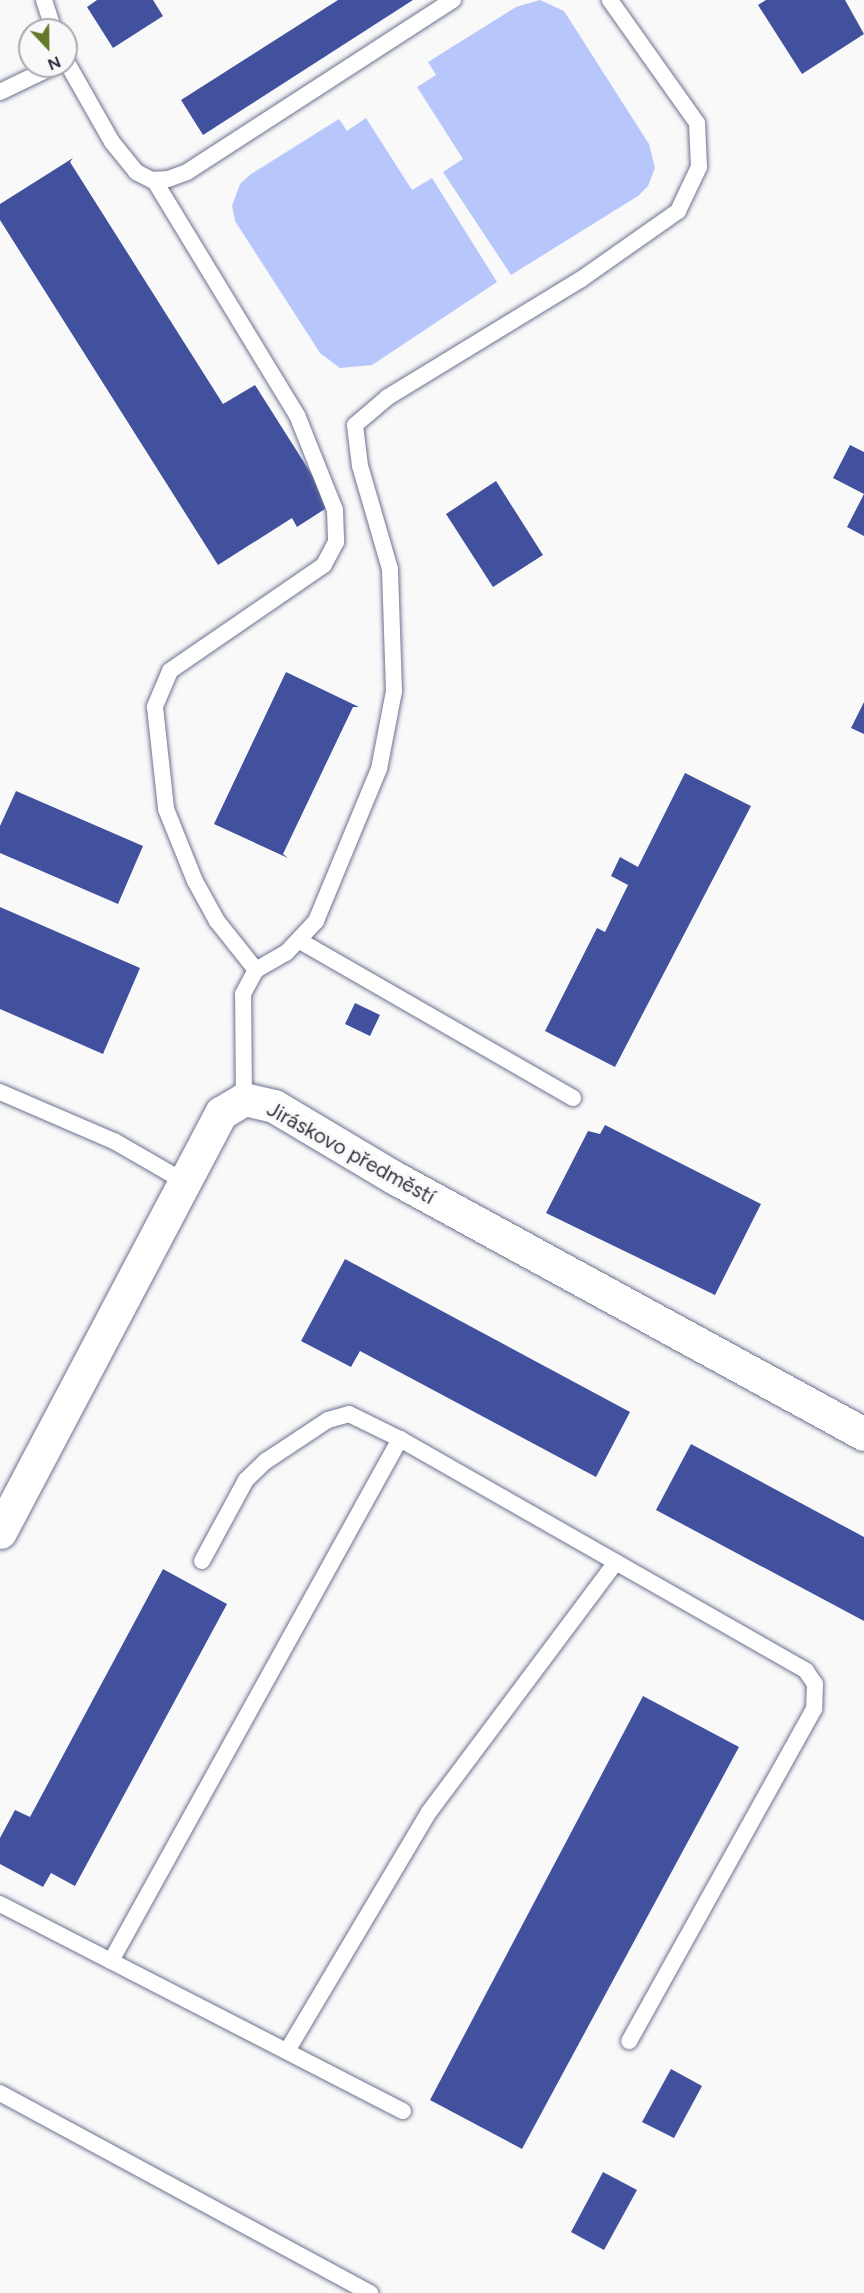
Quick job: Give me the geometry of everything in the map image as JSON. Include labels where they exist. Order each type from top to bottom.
[{"type":"street","name":"Jiráskovo předměstí","points":[[0,1532],[221,1113],[244,1099],[274,1106],[395,1178],[864,1434]]},
{"type":"lane","points":[[44,0],[50,18]]},
{"type":"lane","points":[[154,180],[187,172],[453,0]]},
{"type":"lane","points":[[244,1099],[243,994],[256,970],[300,941],[316,921],[379,769],[394,692],[390,569],[360,466],[355,425],[388,397],[580,280],[678,211],[699,167],[697,123],[609,0]]},
{"type":"lane","points":[[0,92],[29,78]]},
{"type":"lane","points":[[76,78],[112,142],[136,172],[154,180],[297,415],[335,510],[336,542],[324,565],[170,671],[155,707],[166,809],[195,881],[217,921],[256,970]]},
{"type":"lane","points":[[300,941],[573,1098]]},
{"type":"lane","points":[[0,1092],[114,1141],[185,1182]]},
{"type":"lane","points":[[202,1561],[246,1480],[266,1461],[328,1420],[349,1414],[400,1439],[806,1671],[817,1696],[814,1709],[629,2041]]},
{"type":"lane","points":[[111,1961],[400,1439]]},
{"type":"lane","points":[[286,2051],[429,1812],[616,1562]]},
{"type":"lane","points":[[0,1904],[404,2111]]},
{"type":"lane","points":[[0,2093],[370,2293]]},
{"type":"water","points":[[540,0],[564,11],[649,144],[655,168],[648,186],[638,196],[511,275],[443,172],[463,159],[417,87],[436,75],[428,62],[516,7]]},
{"type":"water","points":[[366,118],[412,190],[432,178],[497,282],[372,365],[340,368],[320,353],[235,221],[232,206],[240,184],[251,174],[339,119],[347,131]]},
{"type":"building","points":[[97,0],[153,0],[163,16],[113,48],[87,7]]},
{"type":"building","points":[[338,0],[413,0],[203,135],[181,100]]},
{"type":"building","points":[[766,0],[845,0],[864,34],[802,74],[758,5]]},
{"type":"building","points":[[73,158],[70,162],[223,404],[255,385],[326,497],[328,507],[297,527],[292,518],[218,565],[0,220],[0,204]]},
{"type":"building","points":[[850,445],[864,452],[864,494],[833,478]]},
{"type":"building","points":[[496,481],[543,555],[493,587],[446,514]]},
{"type":"building","points":[[864,494],[864,536],[847,527]]},
{"type":"building","points":[[286,672],[359,707],[353,707],[283,854],[288,858],[214,824]]},
{"type":"building","points":[[864,702],[864,734],[851,728]]},
{"type":"building","points":[[685,773],[751,806],[615,1067],[545,1031],[597,928],[605,932],[628,885],[611,876],[620,857],[638,867]]},
{"type":"building","points":[[16,791],[143,846],[118,904],[0,853],[0,826]]},
{"type":"building","points":[[0,907],[140,968],[103,1054],[0,1009]]},
{"type":"building","points":[[355,1003],[380,1015],[370,1036],[345,1024]]},
{"type":"building","points":[[605,1125],[761,1204],[715,1295],[546,1213],[588,1131],[600,1134]]},
{"type":"building","points":[[345,1259],[630,1412],[596,1477],[360,1351],[351,1367],[301,1341]]},
{"type":"building","points":[[691,1444],[864,1537],[864,1621],[656,1510]]},
{"type":"building","points":[[163,1569],[227,1604],[75,1886],[51,1873],[43,1887],[0,1864],[0,1838],[15,1810],[30,1817]]},
{"type":"building","points":[[643,1696],[739,1747],[522,2149],[430,2100]]},
{"type":"building","points":[[671,2069],[702,2086],[674,2138],[642,2122]]},
{"type":"building","points":[[603,2172],[637,2190],[604,2250],[571,2232]]}]
